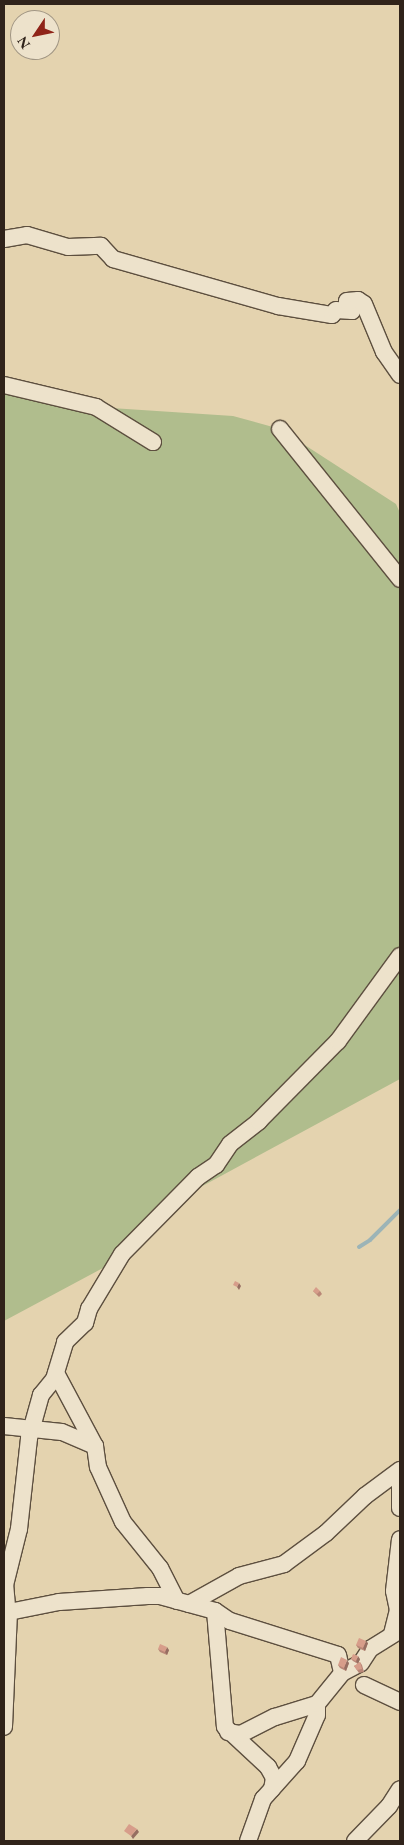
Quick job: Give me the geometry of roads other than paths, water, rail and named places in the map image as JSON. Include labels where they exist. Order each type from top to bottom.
[{"type":"street","points":[[4,239],[27,235],[68,247],[101,246],[113,259],[278,306],[332,314],[336,310],[352,311],[347,301],[358,300],[366,309],[384,352],[400,375]]},
{"type":"street","points":[[4,385],[96,408],[153,442]]},
{"type":"street","points":[[280,429],[400,579]]},
{"type":"street","points":[[4,1727],[7,1608],[5,1585],[18,1529],[32,1428],[41,1395],[56,1372],[65,1342],[85,1323],[89,1309],[113,1273],[116,1261],[198,1177],[216,1165],[230,1144],[259,1121],[338,1041],[400,956]]},
{"type":"street","points":[[56,1372],[94,1446],[98,1467],[123,1522],[160,1568],[183,1602]]},
{"type":"street","points":[[4,1426],[32,1428],[78,1436],[94,1446]]},
{"type":"street","points":[[183,1602],[239,1576],[284,1564],[326,1533],[365,1496],[400,1470]]},
{"type":"street","points":[[400,1479],[400,1508]]},
{"type":"street","points":[[228,1732],[241,1734],[275,1717],[316,1704],[342,1673],[361,1663],[370,1648],[396,1632],[398,1610],[394,1591],[400,1539]]},
{"type":"street","points":[[7,1608],[59,1602],[148,1596],[183,1602],[215,1612],[230,1621],[338,1655],[342,1673]]},
{"type":"street","points":[[215,1612],[219,1675],[228,1732],[268,1767],[274,1778],[272,1789]]},
{"type":"street","points":[[364,1685],[400,1702]]},
{"type":"street","points":[[248,1841],[263,1799],[297,1760],[317,1714],[316,1704]]},
{"type":"street","points":[[356,1841],[389,1806],[400,1790]]},
{"type":"waterway","points":[[359,1247],[370,1240],[400,1210]]}]
